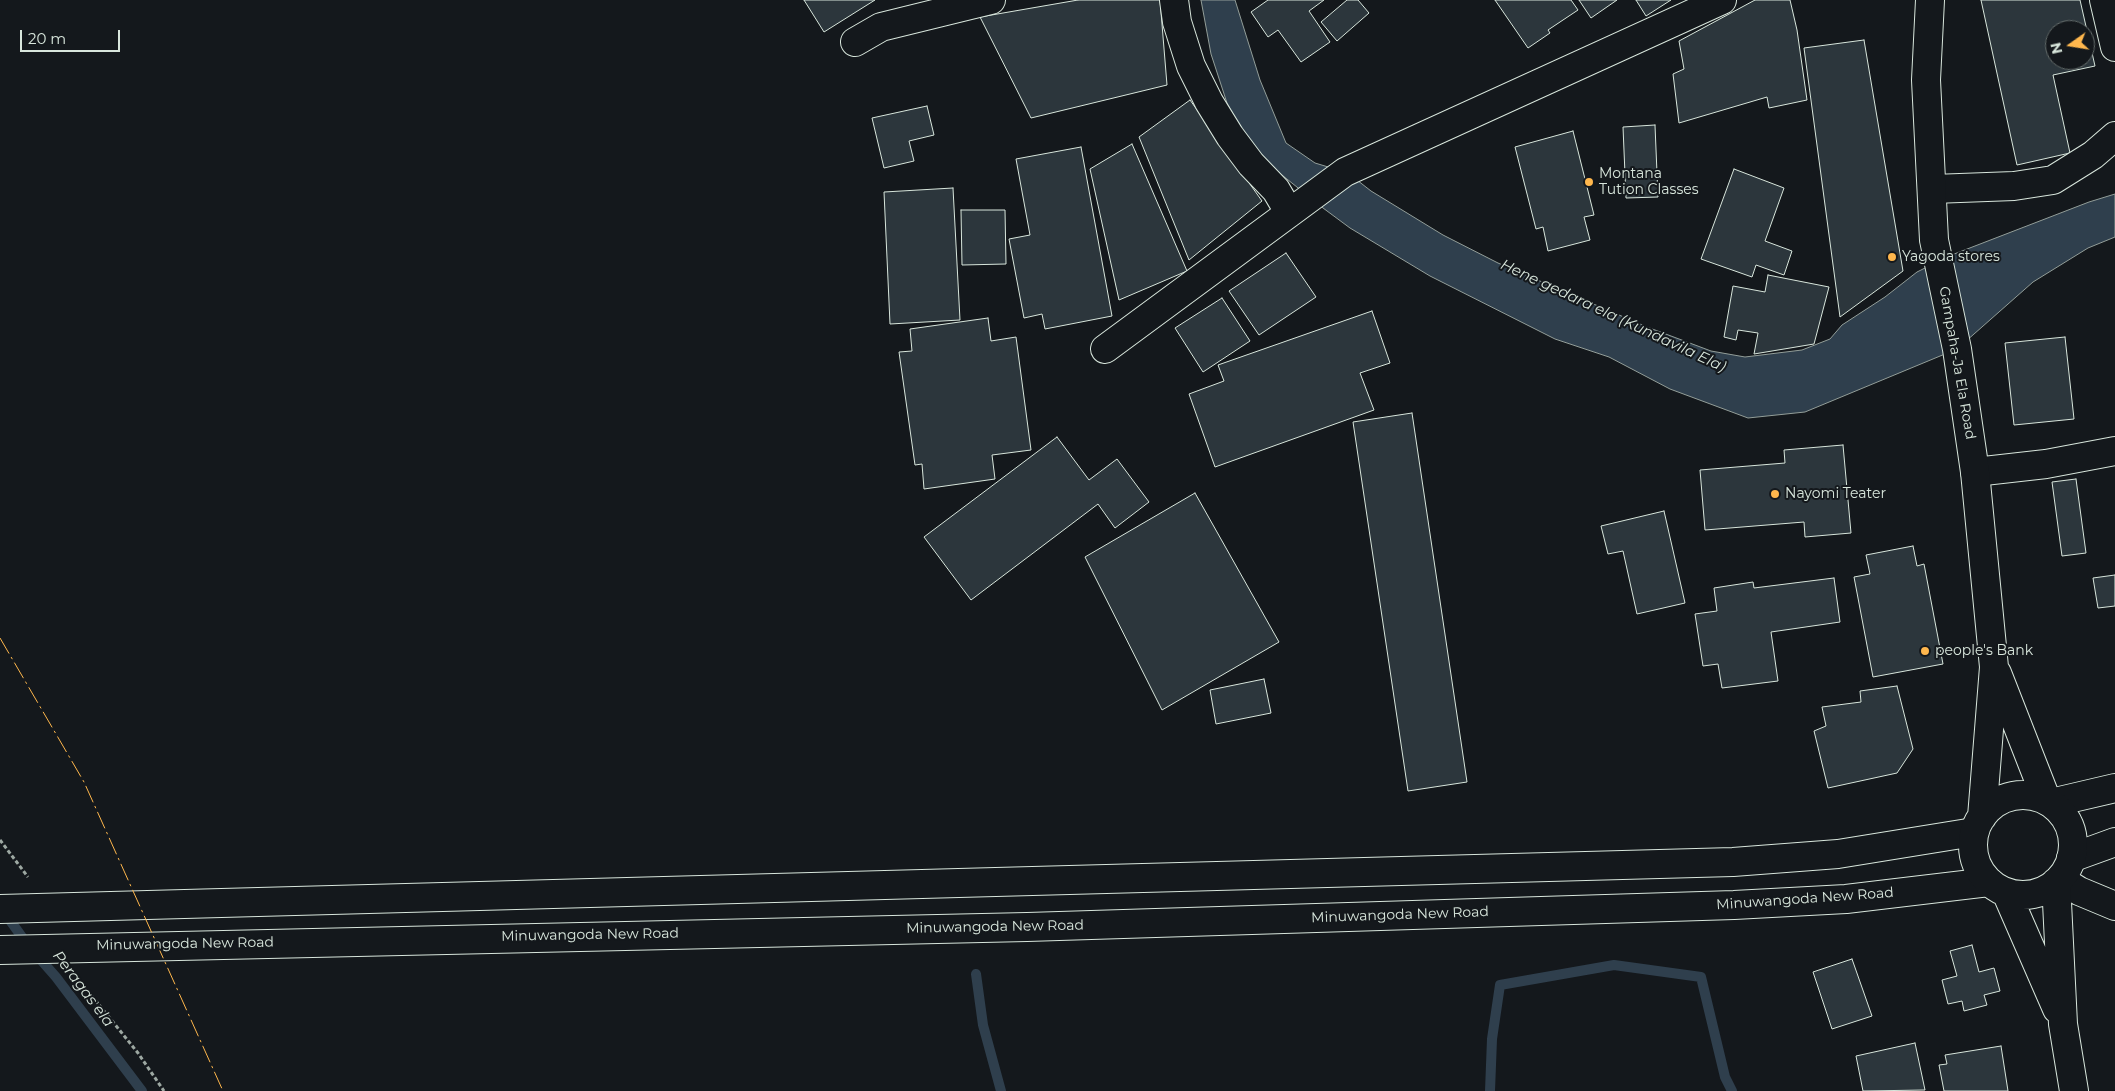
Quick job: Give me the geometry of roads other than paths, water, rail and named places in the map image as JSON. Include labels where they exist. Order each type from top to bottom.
[{"type":"main road","points":[[855,42],[881,27],[991,0]]},
{"type":"main road","points":[[1174,0],[1177,22],[1191,66],[1209,102],[1230,136],[1251,164],[1276,190],[1298,206]]},
{"type":"main road","points":[[1105,349],[1345,172],[1722,0]]},
{"type":"main road","name":"Gampaha-Ja Ela Road","points":[[1930,0],[1926,80],[1933,189],[1934,240],[1957,350],[1975,472],[1994,667],[1978,825]]},
{"type":"main road","points":[[2104,0],[2115,47]]},
{"type":"main road","points":[[1933,189],[2014,186],[2054,180],[2093,155],[2115,136]]},
{"type":"main road","points":[[1975,472],[2046,464],[2115,451]]},
{"type":"main road","name":"Gampaha-Ja Ela Road","points":[[1994,667],[2049,802]]},
{"type":"main road","points":[[2049,802],[2115,788]]},
{"type":"main road","points":[[2063,1024],[1997,887],[1976,864],[1973,846],[1978,825],[1990,807],[2009,797],[2031,795],[2049,802],[2060,812],[2070,827],[2073,845],[2062,873],[2063,1024],[2074,1091]]},
{"type":"main road","points":[[0,909],[1733,862],[1801,858],[1871,850],[1978,825]]},
{"type":"main road","points":[[1997,887],[2019,895],[2033,894],[2045,890],[2062,873],[2115,842]]},
{"type":"main road","points":[[2062,873],[2079,891],[2115,906]]},
{"type":"main road","name":"Minuwangoda New Road","points":[[0,950],[54,947],[1027,927],[1734,905],[1846,899],[1997,887]]},
{"type":"water","name":"Hene gedara ela (Kundavila Ela)","points":[[1201,0],[1235,0],[1260,80],[1286,143],[1315,163],[1348,173],[1371,191],[1443,235],[1498,263],[1647,327],[1711,351],[1745,357],[1802,350],[1830,339],[1842,325],[1885,297],[1917,272],[1949,256],[2089,202],[2115,194],[2115,237],[2088,248],[2033,282],[1957,349],[1805,412],[1748,418],[1670,389],[1609,357],[1555,339],[1430,276],[1350,228],[1323,208],[1272,167],[1245,138],[1227,103],[1211,54]]},
{"type":"waterway","name":"Peragas ela","points":[[4,912],[142,1091]]},
{"type":"waterway","points":[[1490,1091],[1492,1039],[1500,985],[1614,965],[1701,977],[1725,1077],[1732,1091]]},
{"type":"waterway","points":[[976,974],[983,1025],[1001,1091]]},
{"type":"place","name":"Montana Tution Classes","points":[[1589,182]]},
{"type":"place","name":"Yagoda stores","points":[[1892,257]]},
{"type":"place","name":"Nayomi Teater","points":[[1775,494]]},
{"type":"place","name":"people's Bank","points":[[1925,651]]}]
